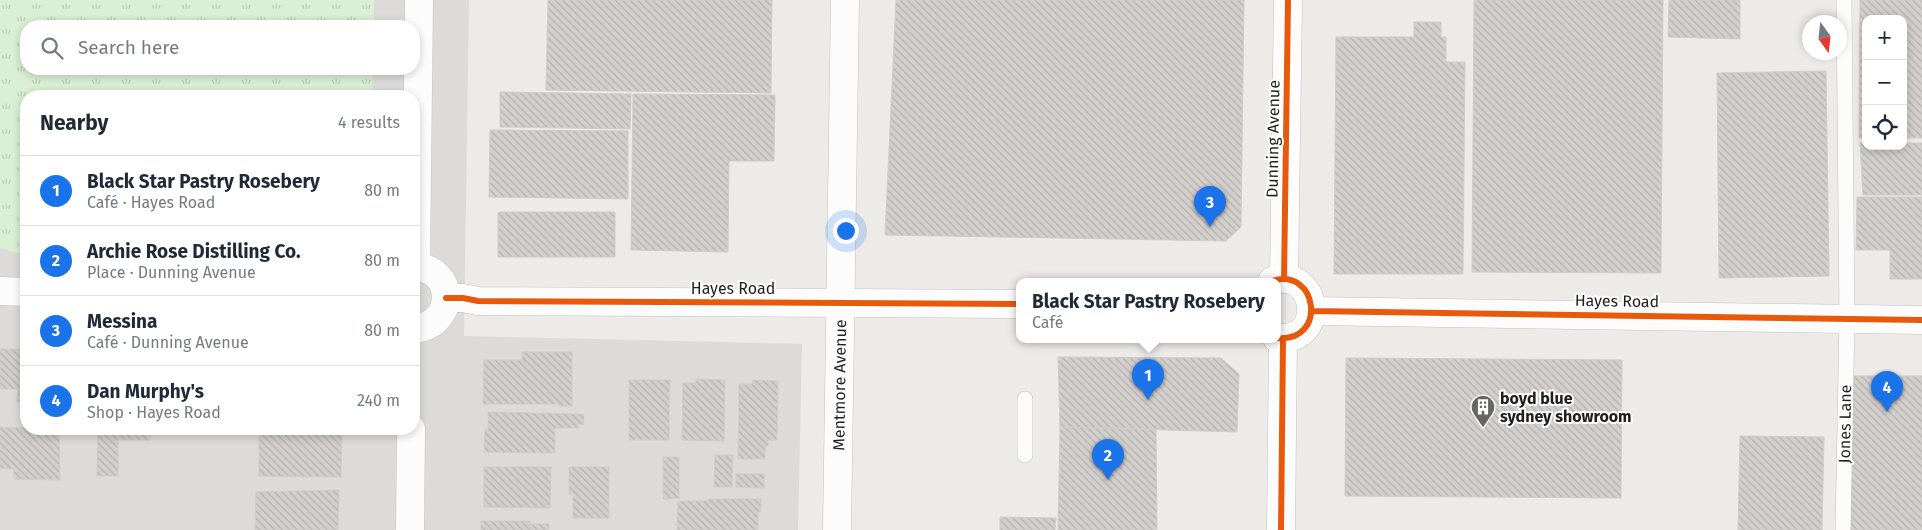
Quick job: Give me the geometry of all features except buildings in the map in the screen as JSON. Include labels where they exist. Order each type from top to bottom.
[{"type":"street","points":[[420,0],[420,20]]},
{"type":"street","name":"Mentmore Avenue","points":[[837,530],[845,0]]},
{"type":"street","name":"Dunning Avenue","points":[[1278,278],[1288,0]]},
{"type":"street","points":[[418,90],[419,75]]},
{"type":"street","points":[[420,267],[428,269],[437,276],[444,286],[446,298],[440,316],[433,324],[420,328]]},
{"type":"street","points":[[1281,280],[1295,282],[1305,289],[1311,300],[1312,311],[1309,322],[1303,330],[1294,336],[1281,338]]},
{"type":"street","points":[[0,291],[20,292]]},
{"type":"street","name":"Hayes Road","points":[[446,298],[463,298],[478,301],[1016,304]]},
{"type":"street","name":"Hayes Road","points":[[1312,311],[1922,320]]},
{"type":"street","points":[[1280,343],[1281,530]]},
{"type":"street","points":[[410,530],[411,435]]},
{"type":"lane","name":"Jones Lane","points":[[1843,530],[1847,319],[1844,0]]},
{"type":"lane","points":[[1025,399],[1025,455]]},
{"type":"shaded area","points":[[0,0],[469,0],[464,336],[802,344],[798,530],[0,530]]},
{"type":"green space","points":[[0,0],[374,0],[374,20],[20,20],[20,75],[373,75],[372,90],[20,90],[20,253],[0,248]]},
{"type":"cycle path","points":[[1284,279],[1288,0]]},
{"type":"cycle path","points":[[1281,280],[1288,279],[1299,284],[1307,294],[1311,306],[1310,318],[1304,329],[1293,336],[1281,338]]},
{"type":"cycle path","points":[[446,298],[463,298],[478,301],[1016,304]]},
{"type":"cycle path","points":[[1312,311],[1922,320]]},
{"type":"cycle path","points":[[1281,530],[1283,339]]},
{"type":"place","name":"Messina","points":[[1210,227]]},
{"type":"place","name":"Black Star Pastry Rosebery","points":[[1148,400]]},
{"type":"place","name":"Dan Murphy's","points":[[1887,412]]},
{"type":"place","name":"boyd blue sydney showroom","points":[[1483,428]]},
{"type":"place","name":"Archie Rose Distilling Co.","points":[[1108,480]]}]
